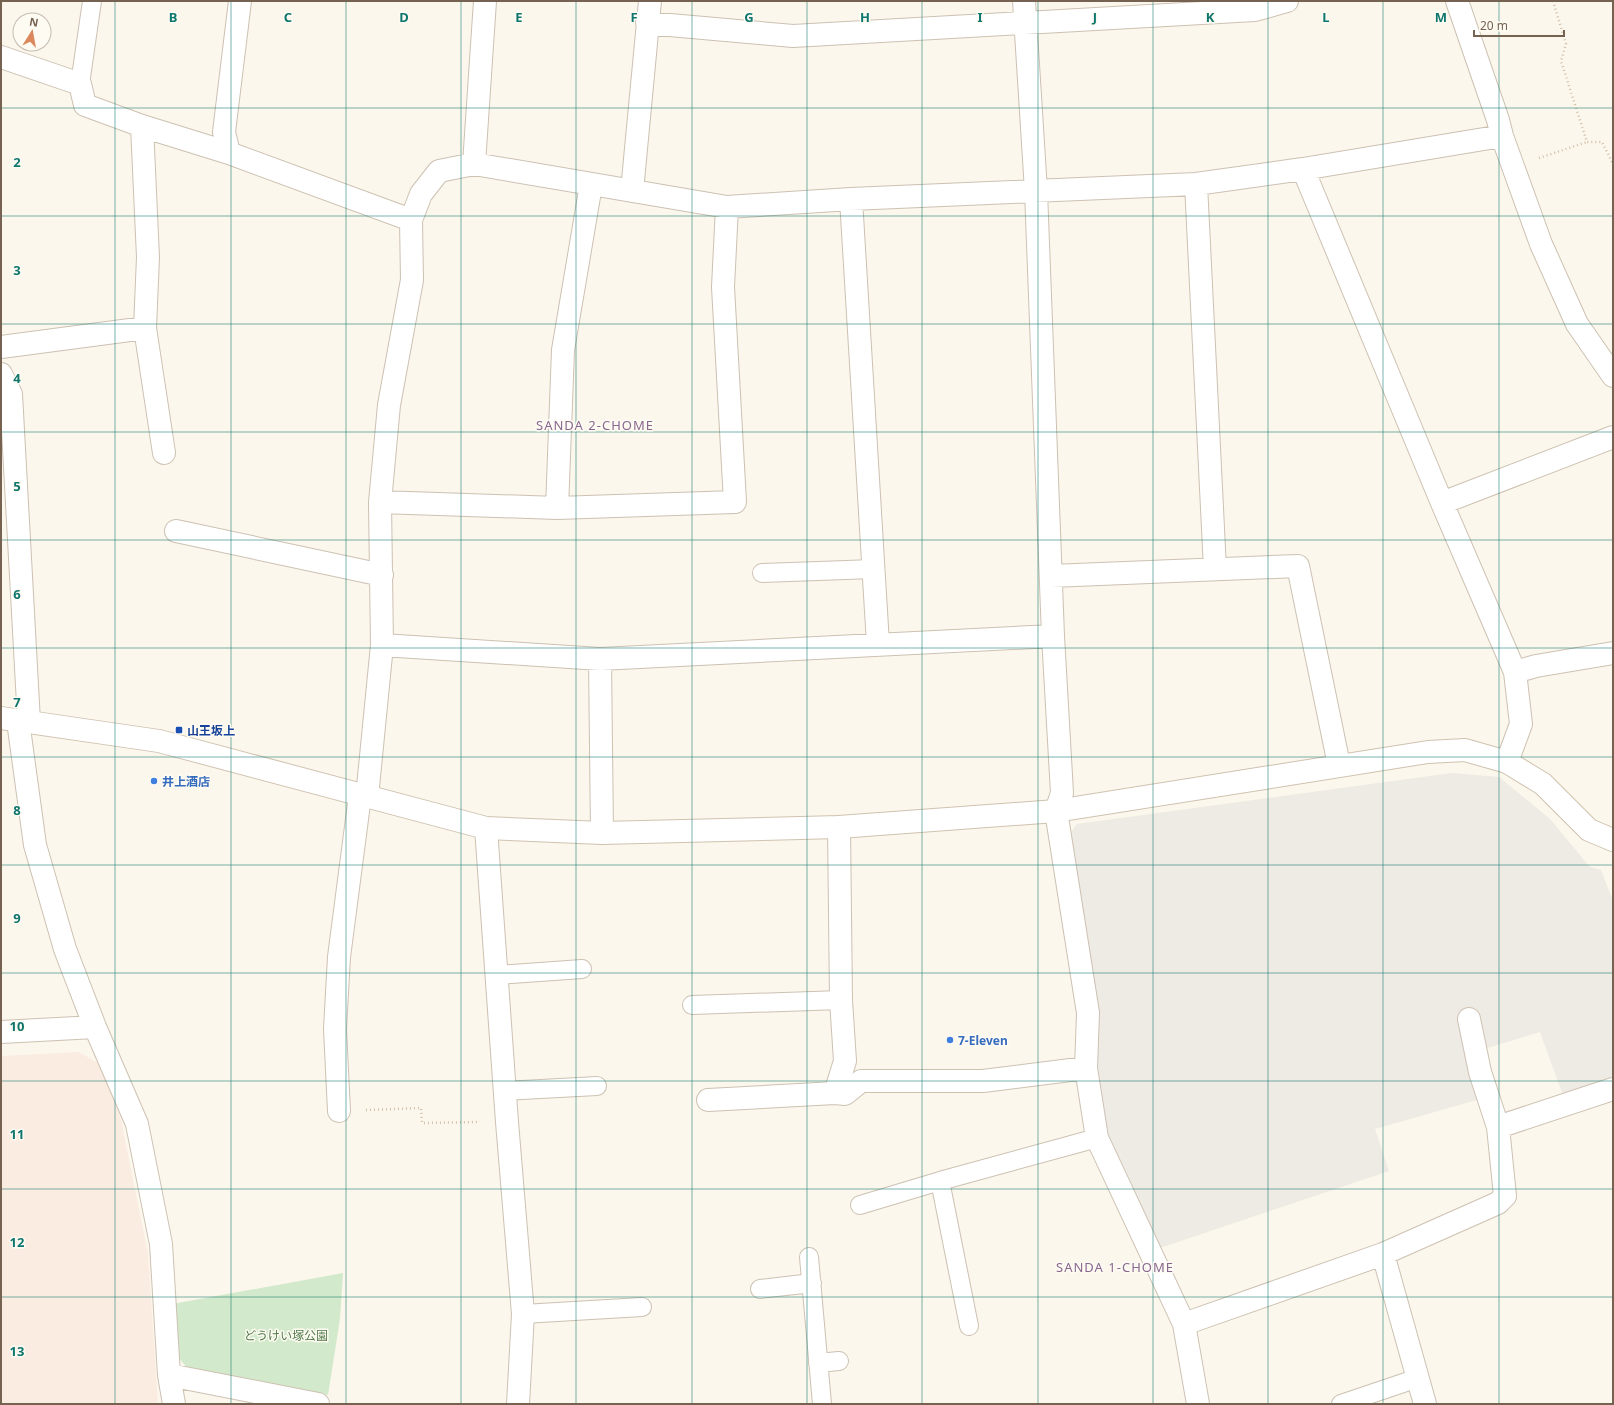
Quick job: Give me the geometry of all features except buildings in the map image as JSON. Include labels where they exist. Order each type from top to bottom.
[{"type":"street","points":[[229,153],[224,132],[240,1]]},
{"type":"street","points":[[474,164],[485,1]]},
{"type":"street","points":[[632,191],[650,1]]},
{"type":"street","points":[[1024,1],[1036,191],[1053,636],[1062,793],[1056,811],[1088,1013],[1086,1068],[1097,1138],[1184,1324],[1198,1404]]},
{"type":"street","points":[[648,23],[793,36],[1255,10],[1287,1]]},
{"type":"street","points":[[1457,1],[1498,120],[1502,136],[1541,244],[1577,324],[1613,376]]},
{"type":"street","points":[[1,57],[80,84],[85,105],[142,126],[229,153],[411,220]]},
{"type":"street","points":[[142,126],[148,257],[145,328],[167,414],[164,452]]},
{"type":"street","points":[[339,1111],[335,1029],[339,957],[363,796],[382,645],[380,502],[389,405],[412,280],[411,220],[421,194],[439,171],[474,164],[727,207],[851,199],[1196,184],[1303,169],[1502,136]]},
{"type":"street","points":[[1303,169],[1442,503],[1515,672],[1521,724],[1507,762]]},
{"type":"street","points":[[1196,184],[1215,569]]},
{"type":"street","points":[[558,508],[563,350],[592,185]]},
{"type":"street","points":[[851,199],[878,644]]},
{"type":"street","points":[[380,502],[558,508],[735,502],[723,287],[727,207]]},
{"type":"street","points":[[1,347],[145,328]]},
{"type":"street","points":[[1,374],[11,394],[16,720],[35,845],[65,949],[95,1027],[137,1124],[161,1244],[169,1375],[174,1404]]},
{"type":"street","points":[[1442,503],[1613,437]]},
{"type":"street","points":[[176,531],[382,575]]},
{"type":"street","points":[[1051,576],[1298,566],[1339,765]]},
{"type":"street","points":[[382,645],[600,659],[1053,636]]},
{"type":"street","points":[[1515,672],[1536,666],[1613,653]]},
{"type":"street","points":[[600,659],[602,833]]},
{"type":"street","points":[[16,720],[159,741],[486,828],[602,833],[839,827],[1056,811],[1339,765],[1428,752],[1465,750],[1507,762],[1543,784],[1589,830],[1613,840]]},
{"type":"street","points":[[835,1093],[845,1061],[841,1000],[839,827]]},
{"type":"street","points":[[486,828],[507,1122],[523,1314],[518,1404]]},
{"type":"street","points":[[1184,1324],[1383,1254],[1498,1202],[1505,1196],[1498,1127],[1480,1072],[1469,1019]]},
{"type":"street","points":[[1,1032],[95,1027]]},
{"type":"street","points":[[708,1100],[835,1093],[845,1094],[861,1081],[983,1080],[1086,1068]]},
{"type":"street","points":[[1498,1127],[1613,1089]]},
{"type":"street","points":[[1383,1254],[1425,1404]]},
{"type":"street","points":[[169,1375],[318,1404]]},
{"type":"lane","points":[[80,84],[92,1]]},
{"type":"lane","points":[[762,573],[874,569]]},
{"type":"lane","points":[[497,975],[582,969]]},
{"type":"lane","points":[[692,1005],[841,1000]]},
{"type":"lane","points":[[505,1092],[597,1086]]},
{"type":"lane","points":[[860,1205],[940,1181],[1097,1138]]},
{"type":"lane","points":[[940,1181],[969,1326]]},
{"type":"lane","points":[[809,1257],[822,1404]]},
{"type":"lane","points":[[760,1289],[812,1283]]},
{"type":"lane","points":[[523,1314],[642,1307]]},
{"type":"lane","points":[[818,1362],[839,1360]]},
{"type":"lane","points":[[1341,1404],[1418,1378]]},
{"type":"path","points":[[1554,1],[1566,44],[1561,61],[1586,142]]},
{"type":"path","points":[[1514,167],[1586,142],[1602,142],[1613,164]]},
{"type":"path","points":[[339,1111],[421,1108],[422,1123],[507,1122]]},
{"type":"shaded area","points":[[1452,773],[1499,777],[1550,819],[1590,867],[1601,870],[1613,901],[1613,1082],[1564,1098],[1540,1032],[1484,1049],[1480,1099],[1375,1129],[1389,1171],[1160,1248],[1112,1153],[1103,1123],[1068,836],[1077,824]]},
{"type":"shaded area","points":[[79,1052],[101,1065],[121,1120],[148,1254],[158,1404],[1,1404],[1,1056]]},
{"type":"green space","name":"どうけい塚公園","points":[[343,1273],[340,1319],[328,1395],[189,1370],[178,1357],[172,1304]]},
{"type":"place","name":"山王坂上","points":[[179,730]]},
{"type":"place","name":"井上酒店","points":[[154,781]]},
{"type":"place","name":"7-Eleven","points":[[950,1040]]},
{"type":"district","name":"SANDA 2-CHOME","points":[[595,425]]},
{"type":"district","name":"SANDA 1-CHOME","points":[[1115,1267]]}]
